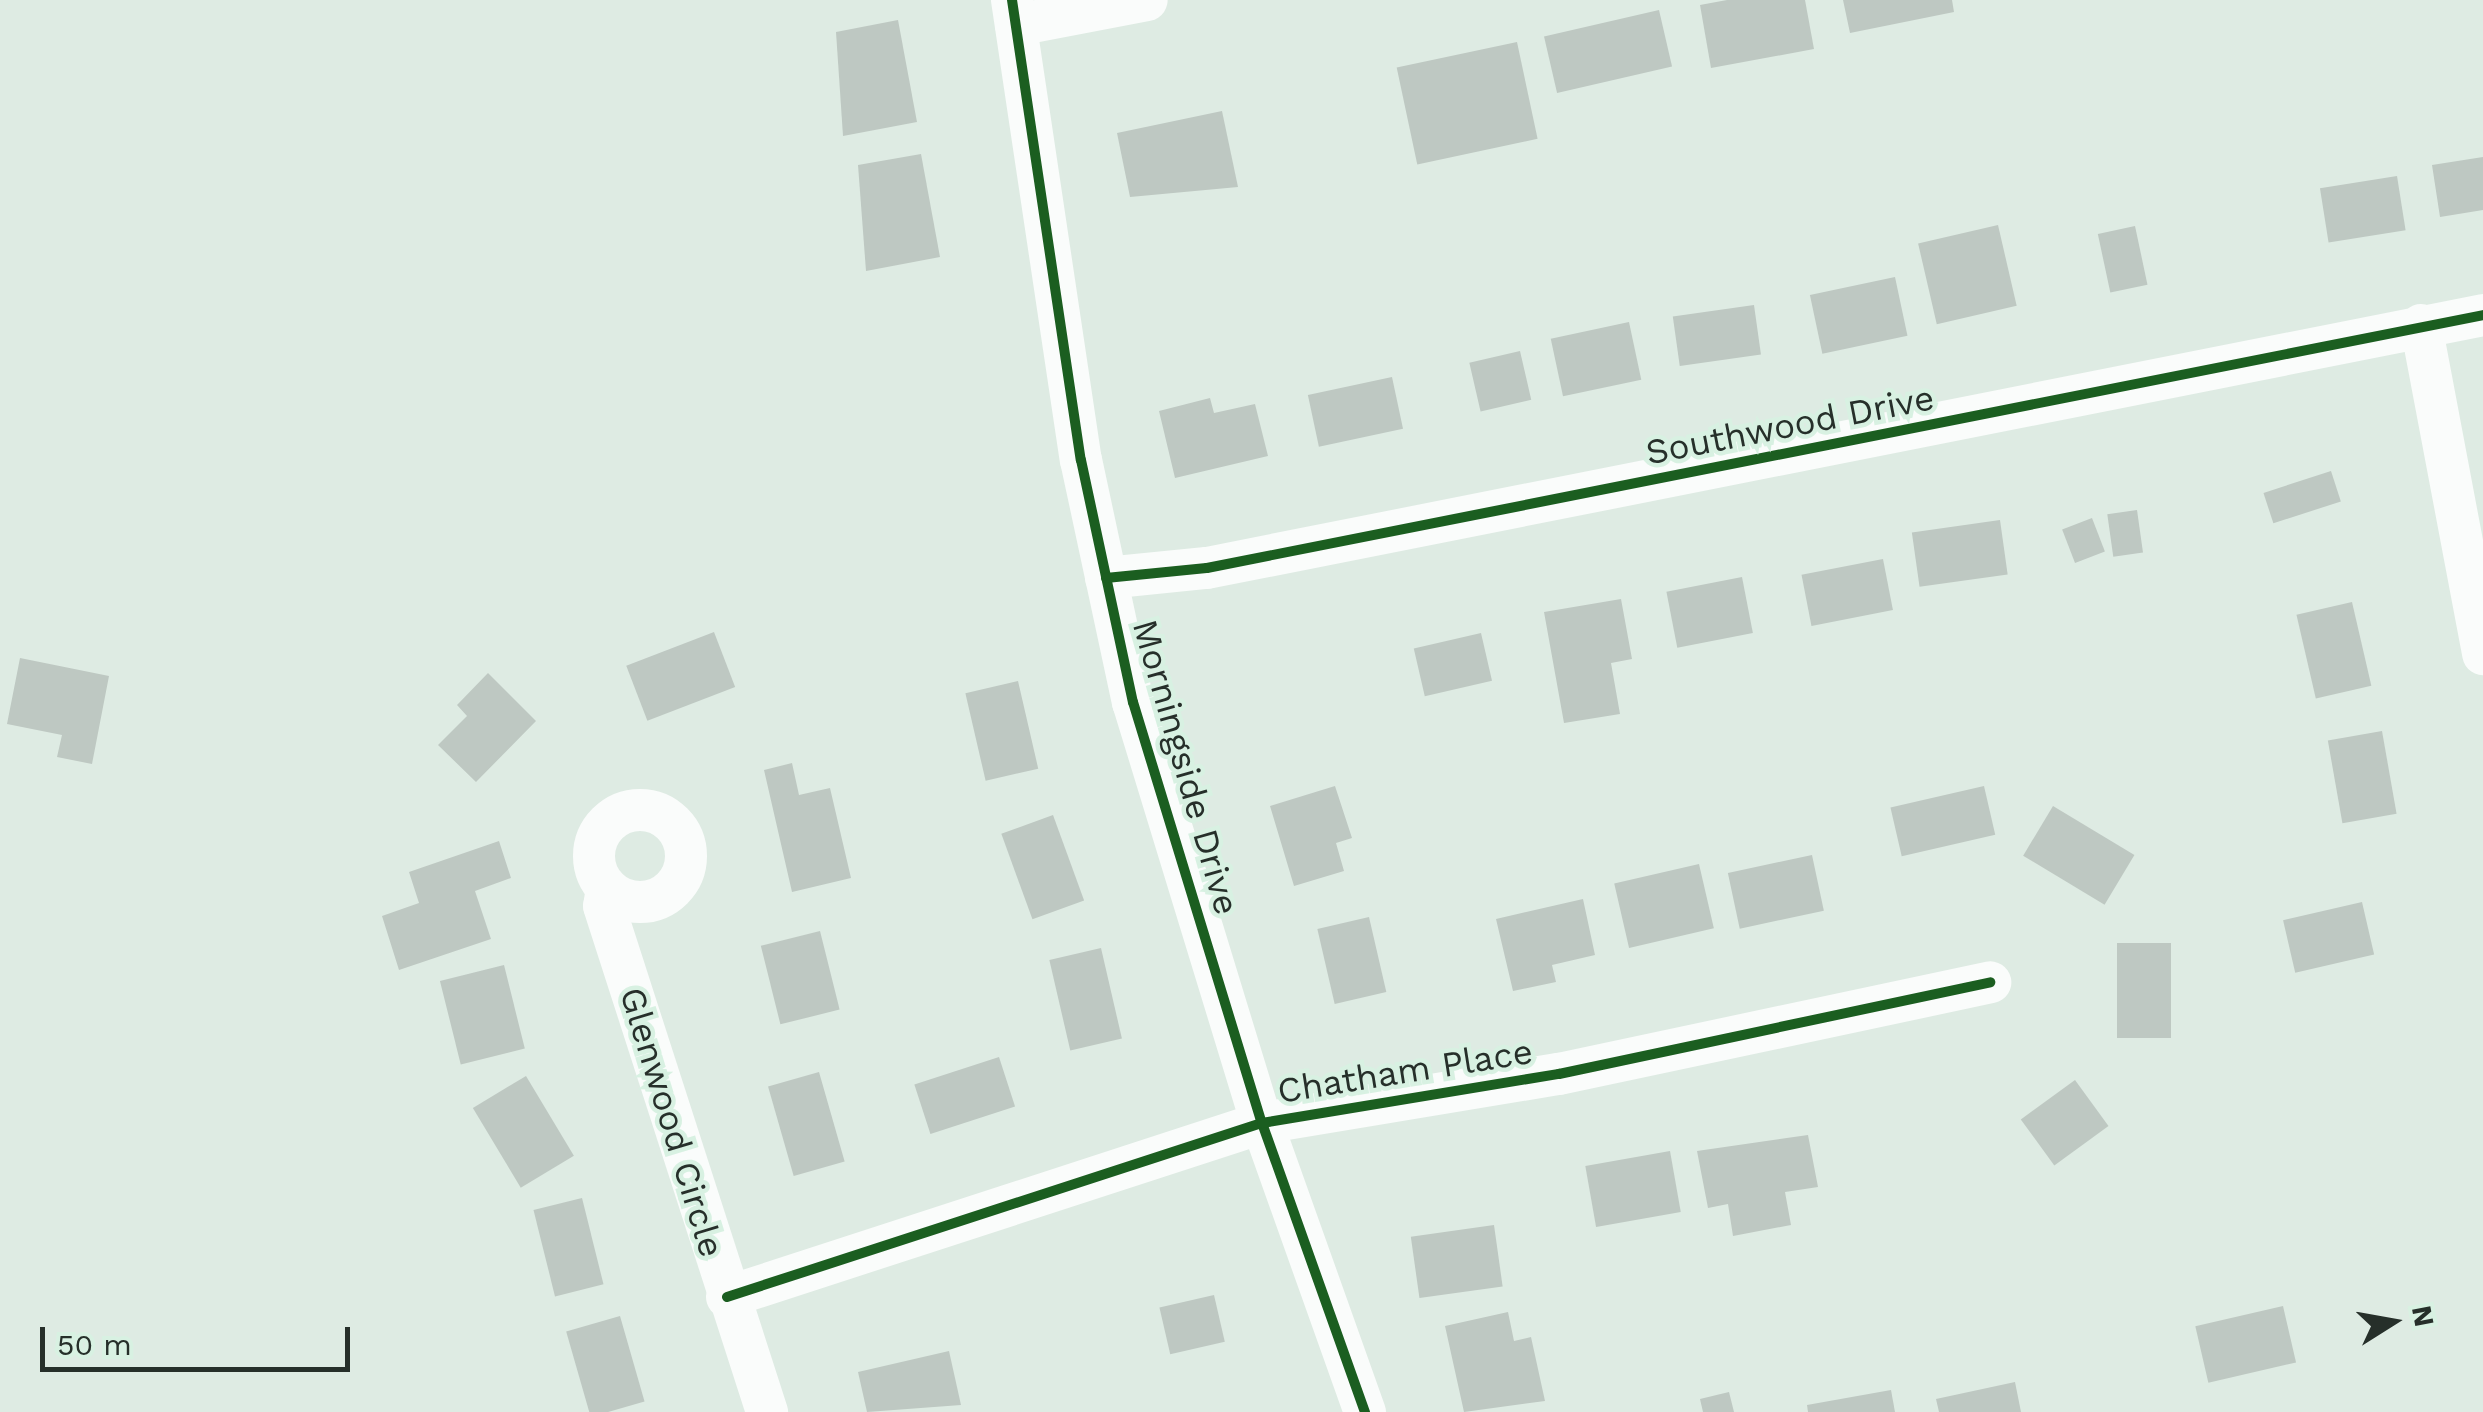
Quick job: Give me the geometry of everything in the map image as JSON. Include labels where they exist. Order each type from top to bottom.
[{"type":"street","points":[[1014,12],[1147,0]]},
{"type":"street","name":"Morningside Drive","points":[[1014,12],[1106,578],[1133,702],[1262,1123],[1365,1412]]},
{"type":"street","name":"Southwood Drive","points":[[1106,578],[1208,568],[2483,315]]},
{"type":"street","points":[[2421,325],[2483,654]]},
{"type":"street","name":"Glenwood Circle","points":[[607,888],[604,906],[767,1412]]},
{"type":"street","name":"Chatham Place","points":[[728,1298],[1262,1123],[1559,1074],[1990,982]]},
{"type":"building","points":[[1727,0],[1805,0],[1814,49],[1711,68],[1700,5]]},
{"type":"building","points":[[1843,0],[1952,0],[1954,12],[1850,33]]},
{"type":"building","points":[[1659,10],[1672,67],[1557,93],[1544,37]]},
{"type":"building","points":[[898,20],[917,122],[843,136],[836,32]]},
{"type":"building","points":[[1517,42],[1538,139],[1417,164],[1397,68]]},
{"type":"building","points":[[1222,111],[1238,187],[1130,197],[1117,133]]},
{"type":"building","points":[[921,154],[940,257],[866,271],[858,165]]},
{"type":"building","points":[[2483,157],[2483,210],[2440,217],[2432,165]]},
{"type":"building","points":[[2397,176],[2406,230],[2329,243],[2320,188]]},
{"type":"building","points":[[1998,225],[2017,306],[1937,324],[1918,243]]},
{"type":"building","points":[[2135,226],[2147,285],[2110,293],[2098,234]]},
{"type":"building","points":[[1895,277],[1907,336],[1822,354],[1810,295]]},
{"type":"building","points":[[1754,305],[1761,355],[1680,366],[1673,316]]},
{"type":"building","points":[[1629,322],[1641,380],[1563,396],[1551,339]]},
{"type":"building","points":[[1520,351],[1531,400],[1481,411],[1469,363]]},
{"type":"building","points":[[1392,377],[1403,429],[1319,447],[1308,395]]},
{"type":"building","points":[[1210,398],[1214,413],[1255,404],[1268,456],[1175,478],[1159,411]]},
{"type":"building","points":[[2331,471],[2341,501],[2273,523],[2263,493]]},
{"type":"building","points":[[2137,510],[2143,553],[2113,557],[2107,514]]},
{"type":"building","points":[[2092,518],[2105,552],[2075,563],[2062,529]]},
{"type":"building","points":[[2000,520],[2008,574],[1920,587],[1912,532]]},
{"type":"building","points":[[1883,559],[1893,610],[1811,626],[1802,575]]},
{"type":"building","points":[[1742,577],[1753,633],[1677,648],[1666,592]]},
{"type":"building","points":[[1621,599],[1632,659],[1611,663],[1620,714],[1564,723],[1544,612]]},
{"type":"building","points":[[2352,602],[2371,686],[2316,699],[2296,615]]},
{"type":"building","points":[[714,632],[735,687],[647,721],[626,666]]},
{"type":"building","points":[[1481,633],[1492,681],[1425,696],[1414,649]]},
{"type":"building","points":[[20,658],[109,676],[92,764],[57,757],[62,735],[7,724]]},
{"type":"building","points":[[488,673],[536,721],[476,782],[438,745],[467,716],[457,705]]},
{"type":"building","points":[[1018,681],[1038,769],[986,781],[965,693]]},
{"type":"building","points":[[2382,731],[2397,814],[2342,823],[2328,741]]},
{"type":"building","points":[[792,763],[799,795],[830,788],[851,878],[792,892],[764,770]]},
{"type":"building","points":[[1335,786],[1352,838],[1336,843],[1344,871],[1294,886],[1270,806]]},
{"type":"building","points":[[1984,786],[1995,835],[1902,856],[1890,808]]},
{"type":"building","points":[[2053,806],[2134,855],[2105,905],[2023,856]]},
{"type":"building","points":[[1053,815],[1084,901],[1032,919],[1001,834]]},
{"type":"building","points":[[499,841],[511,878],[475,891],[491,939],[399,970],[382,916],[419,903],[409,872]]},
{"type":"building","points":[[1812,855],[1824,911],[1740,929],[1728,873]]},
{"type":"building","points":[[1699,864],[1714,928],[1629,948],[1614,884]]},
{"type":"building","points":[[1583,899],[1595,955],[1552,965],[1556,982],[1513,991],[1496,919]]},
{"type":"building","points":[[2362,902],[2374,955],[2295,973],[2283,920]]},
{"type":"building","points":[[1369,917],[1386,992],[1335,1004],[1317,929]]},
{"type":"building","points":[[820,931],[840,1010],[780,1024],[761,946]]},
{"type":"building","points":[[2117,943],[2171,943],[2171,1038],[2117,1038]]},
{"type":"building","points":[[1101,948],[1122,1039],[1070,1051],[1049,960]]},
{"type":"building","points":[[504,965],[525,1048],[461,1064],[440,981]]},
{"type":"building","points":[[999,1057],[1015,1106],[930,1134],[914,1085]]},
{"type":"building","points":[[819,1072],[845,1161],[794,1176],[768,1087]]},
{"type":"building","points":[[526,1076],[574,1156],[521,1188],[473,1108]]},
{"type":"building","points":[[2075,1080],[2109,1126],[2054,1165],[2021,1119]]},
{"type":"building","points":[[1808,1135],[1818,1187],[1785,1192],[1791,1225],[1733,1236],[1728,1204],[1708,1208],[1697,1151]]},
{"type":"building","points":[[1670,1151],[1681,1212],[1596,1227],[1585,1166]]},
{"type":"building","points":[[582,1198],[604,1284],[555,1296],[533,1210]]},
{"type":"building","points":[[1494,1225],[1503,1286],[1419,1298],[1411,1237]]},
{"type":"building","points":[[1214,1295],[1225,1342],[1170,1354],[1159,1308]]},
{"type":"building","points":[[2283,1306],[2296,1363],[2208,1383],[2195,1326]]},
{"type":"building","points":[[1508,1312],[1514,1341],[1531,1337],[1545,1401],[1464,1412],[1445,1326]]},
{"type":"building","points":[[620,1316],[645,1402],[608,1412],[589,1412],[566,1331]]},
{"type":"building","points":[[949,1351],[961,1405],[867,1412],[858,1372]]},
{"type":"building","points":[[2015,1382],[2021,1412],[1939,1412],[1936,1399]]},
{"type":"building","points":[[1891,1390],[1895,1412],[1808,1412],[1807,1405]]},
{"type":"building","points":[[1729,1392],[1734,1412],[1703,1412],[1700,1399]]},
{"type":"cycle path","points":[[1012,0],[1081,460],[1133,702],[1262,1123],[1365,1412]]},
{"type":"cycle path","points":[[1106,578],[1207,568],[2483,315]]},
{"type":"cycle path","points":[[727,1297],[1262,1123],[1559,1074],[1990,982]]}]
